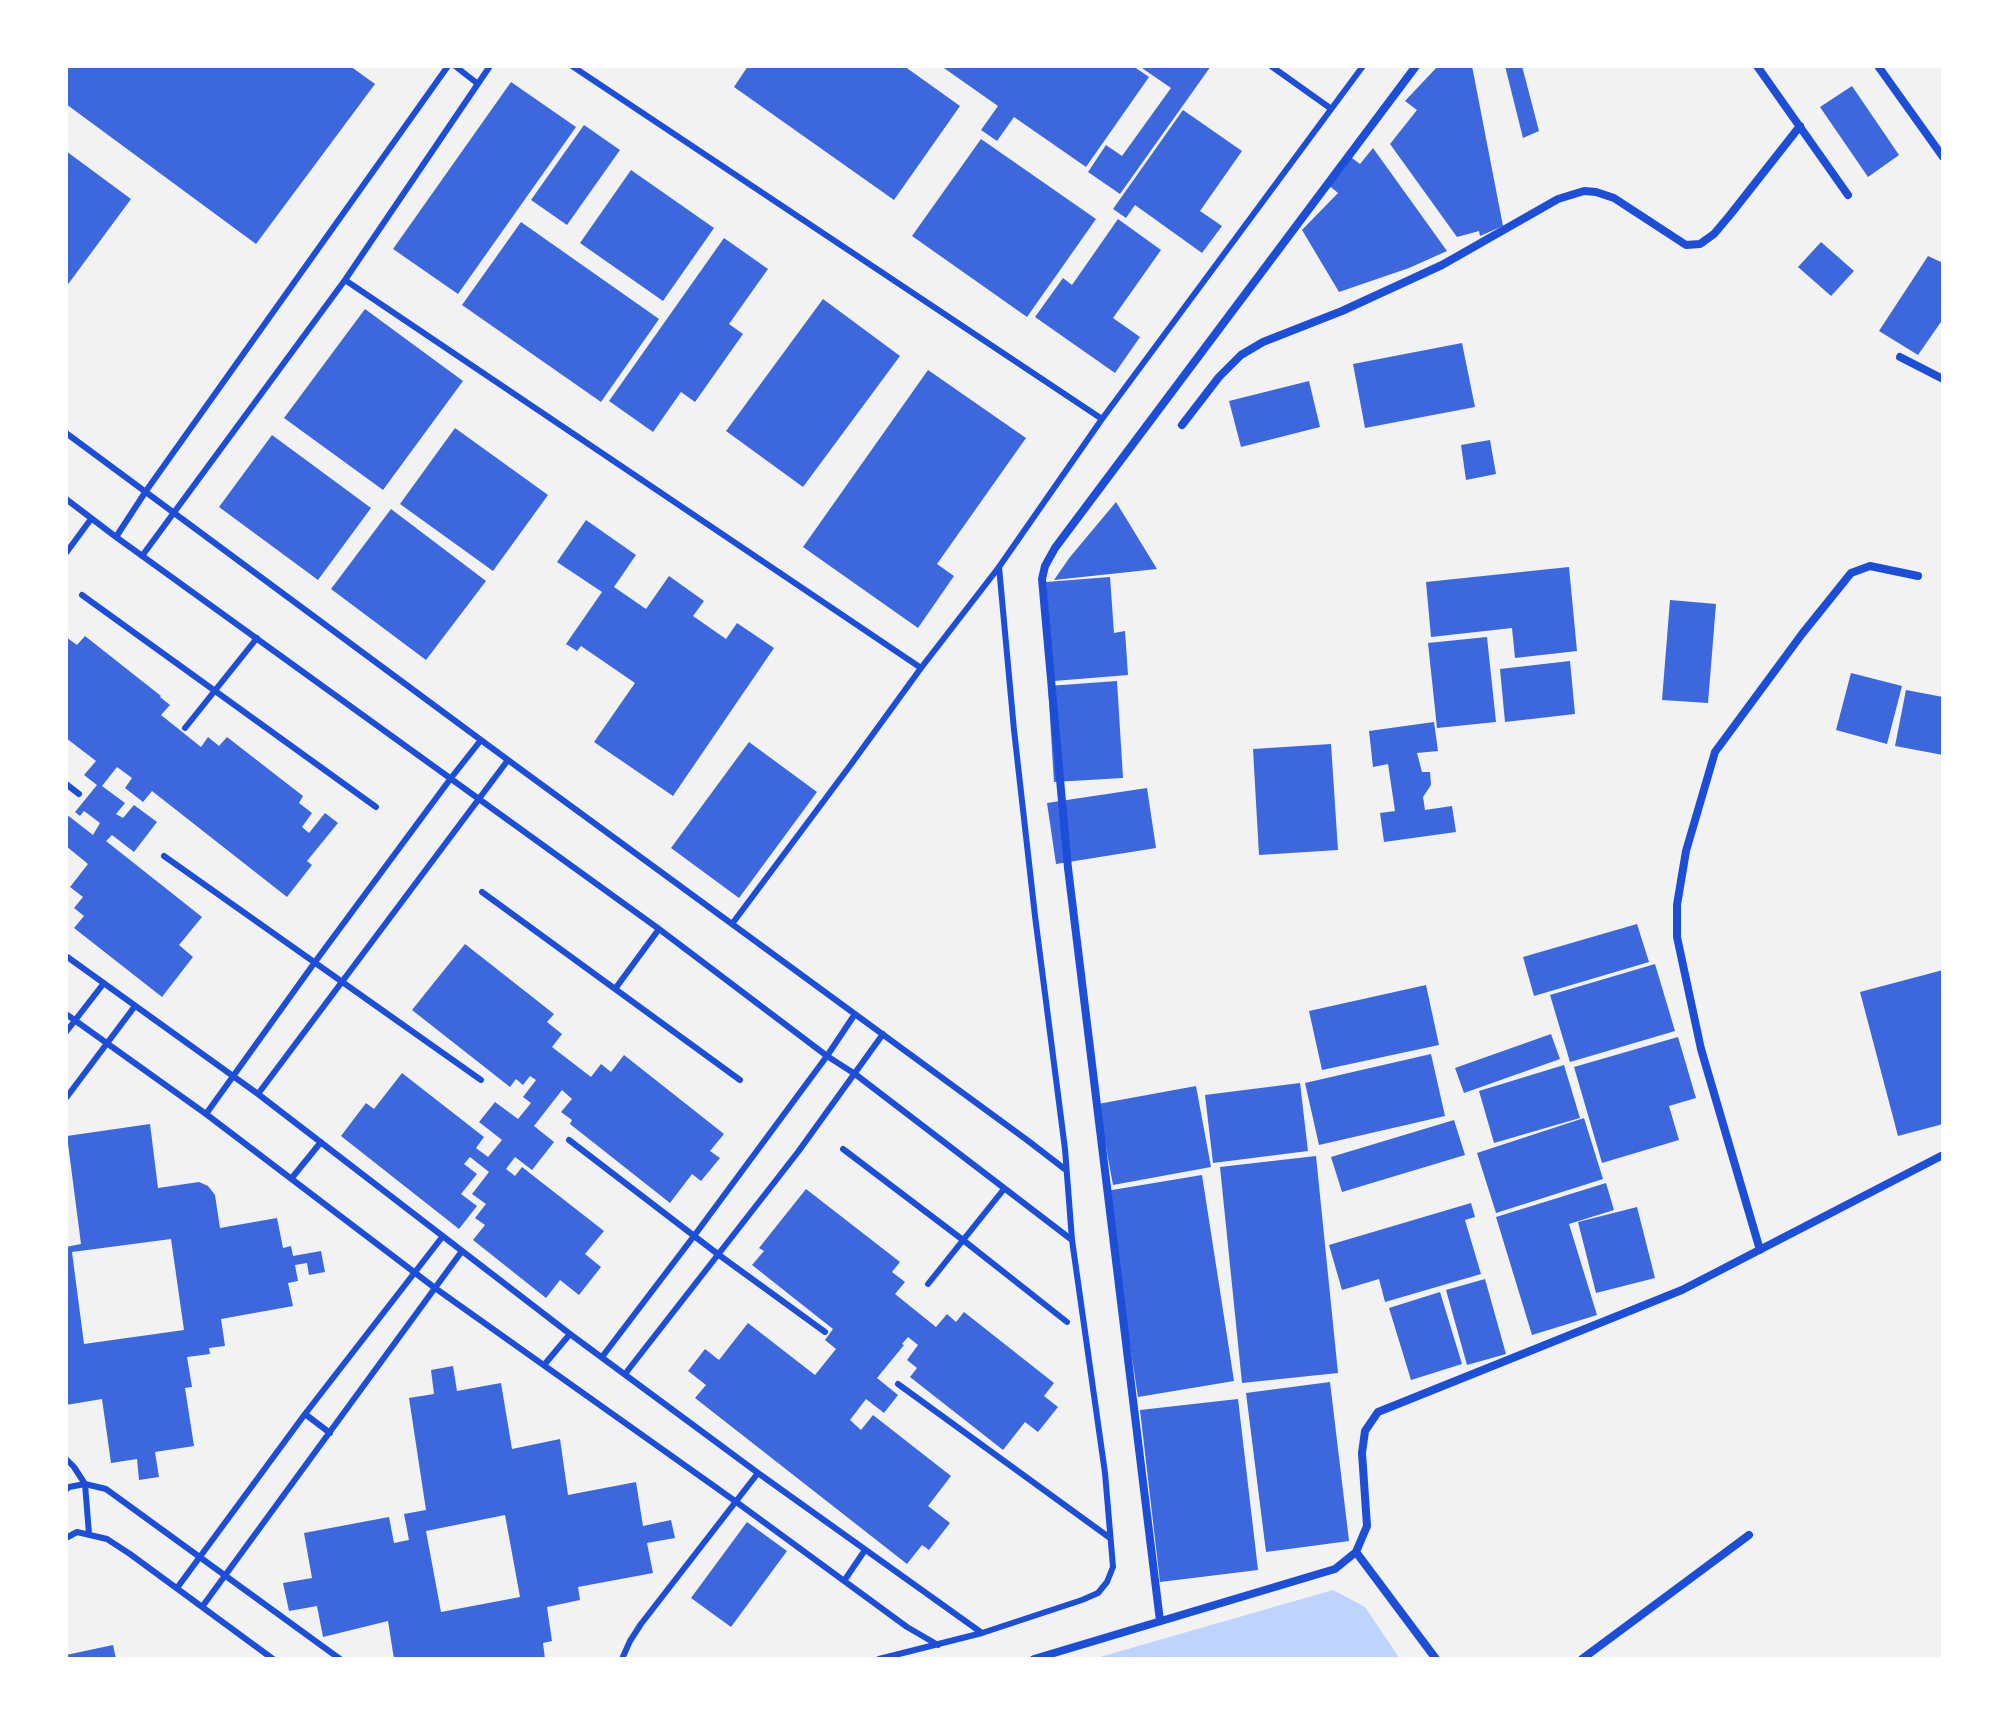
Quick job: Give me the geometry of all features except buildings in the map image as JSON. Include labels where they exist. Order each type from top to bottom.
[{"type":"street","points":[[1160,1621],[1068,868],[1042,579],[1055,548],[1416,66]]},
{"type":"street","points":[[1757,66],[1848,195]]},
{"type":"street","points":[[1878,66],[1943,157]]},
{"type":"street","points":[[1182,425],[1219,377],[1241,355],[1263,342],[1342,311],[1442,265],[1558,199],[1584,191],[1596,192],[1614,198],[1686,245],[1700,244],[1714,234],[1800,126]]},
{"type":"street","points":[[1900,357],[1943,379]]},
{"type":"street","points":[[1760,1250],[1701,1049],[1677,937],[1677,905],[1686,851],[1715,752],[1851,573],[1870,566],[1918,576]]},
{"type":"street","points":[[1034,1659],[1335,1569],[1356,1552],[1367,1526],[1362,1453],[1365,1431],[1378,1412],[1682,1290],[1943,1155]]},
{"type":"street","points":[[1582,1659],[1749,1535]]},
{"type":"street","points":[[1356,1552],[1436,1659]]},
{"type":"lane","points":[[116,537],[448,66]]},
{"type":"lane","points":[[455,66],[478,84]]},
{"type":"lane","points":[[142,556],[345,280],[490,66]]},
{"type":"lane","points":[[572,66],[1102,419]]},
{"type":"lane","points":[[1271,66],[1330,108]]},
{"type":"lane","points":[[732,924],[999,567],[1102,419],[1363,66]]},
{"type":"lane","points":[[345,280],[921,668]]},
{"type":"lane","points":[[66,433],[1066,1170]]},
{"type":"lane","points":[[66,499],[659,929],[1072,1240]]},
{"type":"lane","points":[[66,553],[91,519]]},
{"type":"lane","points":[[879,1659],[982,1633],[1082,1600],[1098,1593],[1113,1567],[1105,1473],[1072,1240],[1059,1099],[1035,916],[999,567]]},
{"type":"lane","points":[[82,595],[376,807]]},
{"type":"lane","points":[[185,728],[257,638]]},
{"type":"lane","points":[[206,1114],[481,740]]},
{"type":"lane","points":[[258,1094],[508,760]]},
{"type":"lane","points":[[66,784],[79,794]]},
{"type":"lane","points":[[164,856],[481,1080]]},
{"type":"lane","points":[[482,892],[740,1080]]},
{"type":"lane","points":[[615,989],[659,929]]},
{"type":"lane","points":[[66,956],[235,1076],[570,1334],[758,1473],[982,1633]]},
{"type":"lane","points":[[66,1032],[104,983]]},
{"type":"lane","points":[[66,1098],[135,1006]]},
{"type":"lane","points":[[66,1014],[206,1114],[435,1288],[907,1627],[938,1645]]},
{"type":"lane","points":[[602,1357],[855,1014]]},
{"type":"lane","points":[[625,1374],[719,1255],[883,1034]]},
{"type":"lane","points":[[569,1140],[825,1332]]},
{"type":"lane","points":[[291,1179],[321,1142]]},
{"type":"lane","points":[[843,1149],[1067,1322]]},
{"type":"lane","points":[[928,1284],[1004,1189]]},
{"type":"lane","points":[[177,1588],[305,1414],[443,1236]]},
{"type":"lane","points":[[202,1607],[462,1251]]},
{"type":"lane","points":[[544,1365],[570,1334]]},
{"type":"lane","points":[[898,1384],[1110,1538]]},
{"type":"lane","points":[[305,1414],[330,1433]]},
{"type":"lane","points":[[66,1459],[85,1484],[89,1534]]},
{"type":"lane","points":[[622,1659],[641,1624],[758,1473]]},
{"type":"lane","points":[[66,1490],[85,1484],[106,1489],[340,1659]]},
{"type":"lane","points":[[66,1538],[77,1532],[107,1539],[273,1659]]},
{"type":"lane","points":[[844,1581],[865,1550]]},
{"type":"water","points":[[1333,1590],[1365,1607],[1400,1659],[1093,1659]]}]
